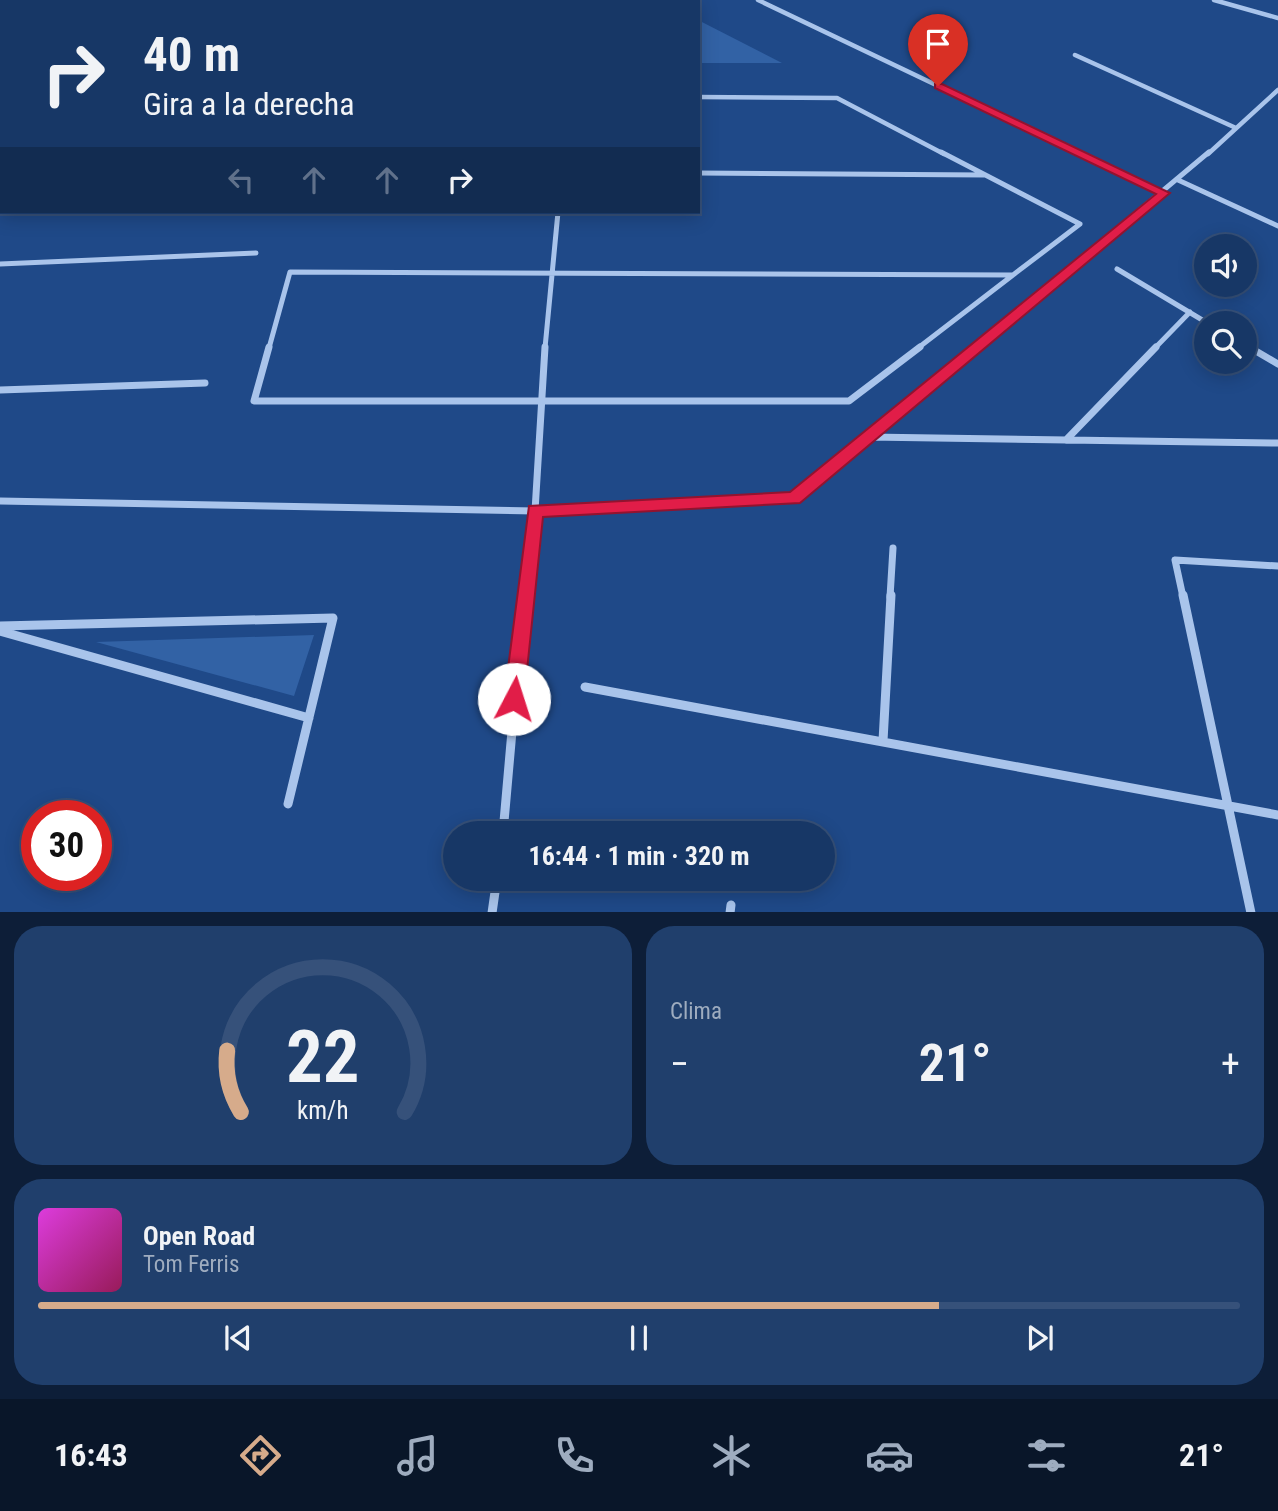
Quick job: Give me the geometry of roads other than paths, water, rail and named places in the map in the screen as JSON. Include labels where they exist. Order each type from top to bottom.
[{"type":"street","points":[[758,0],[1164,193]]},
{"type":"street","points":[[1214,0],[1278,18]]},
{"type":"street","points":[[1075,55],[1236,128]]},
{"type":"street","points":[[0,501],[535,511],[794,498],[1164,193],[1278,90]]},
{"type":"street","points":[[700,97],[837,97],[1080,224],[1015,275],[849,401],[254,401],[290,272],[1015,275]]},
{"type":"street","points":[[700,173],[986,175]]},
{"type":"street","points":[[1178,180],[1278,226]]},
{"type":"street","points":[[504,821],[521,618],[535,511],[550,274],[558,214]]},
{"type":"street","points":[[0,264],[256,253]]},
{"type":"street","points":[[1116,269],[1194,315]]},
{"type":"street","points":[[1066,440],[1190,312]]},
{"type":"street","points":[[1257,352],[1278,364]]},
{"type":"street","points":[[0,390],[205,383]]},
{"type":"street","points":[[868,437],[1278,443]]},
{"type":"street","points":[[883,741],[892,548]]},
{"type":"street","points":[[1251,912],[1175,560],[1278,566]]},
{"type":"street","points":[[0,628],[333,618],[288,804]]},
{"type":"street","points":[[0,628],[309,718]]},
{"type":"street","points":[[585,687],[1278,815]]},
{"type":"street","points":[[492,912],[495,891]]}]
